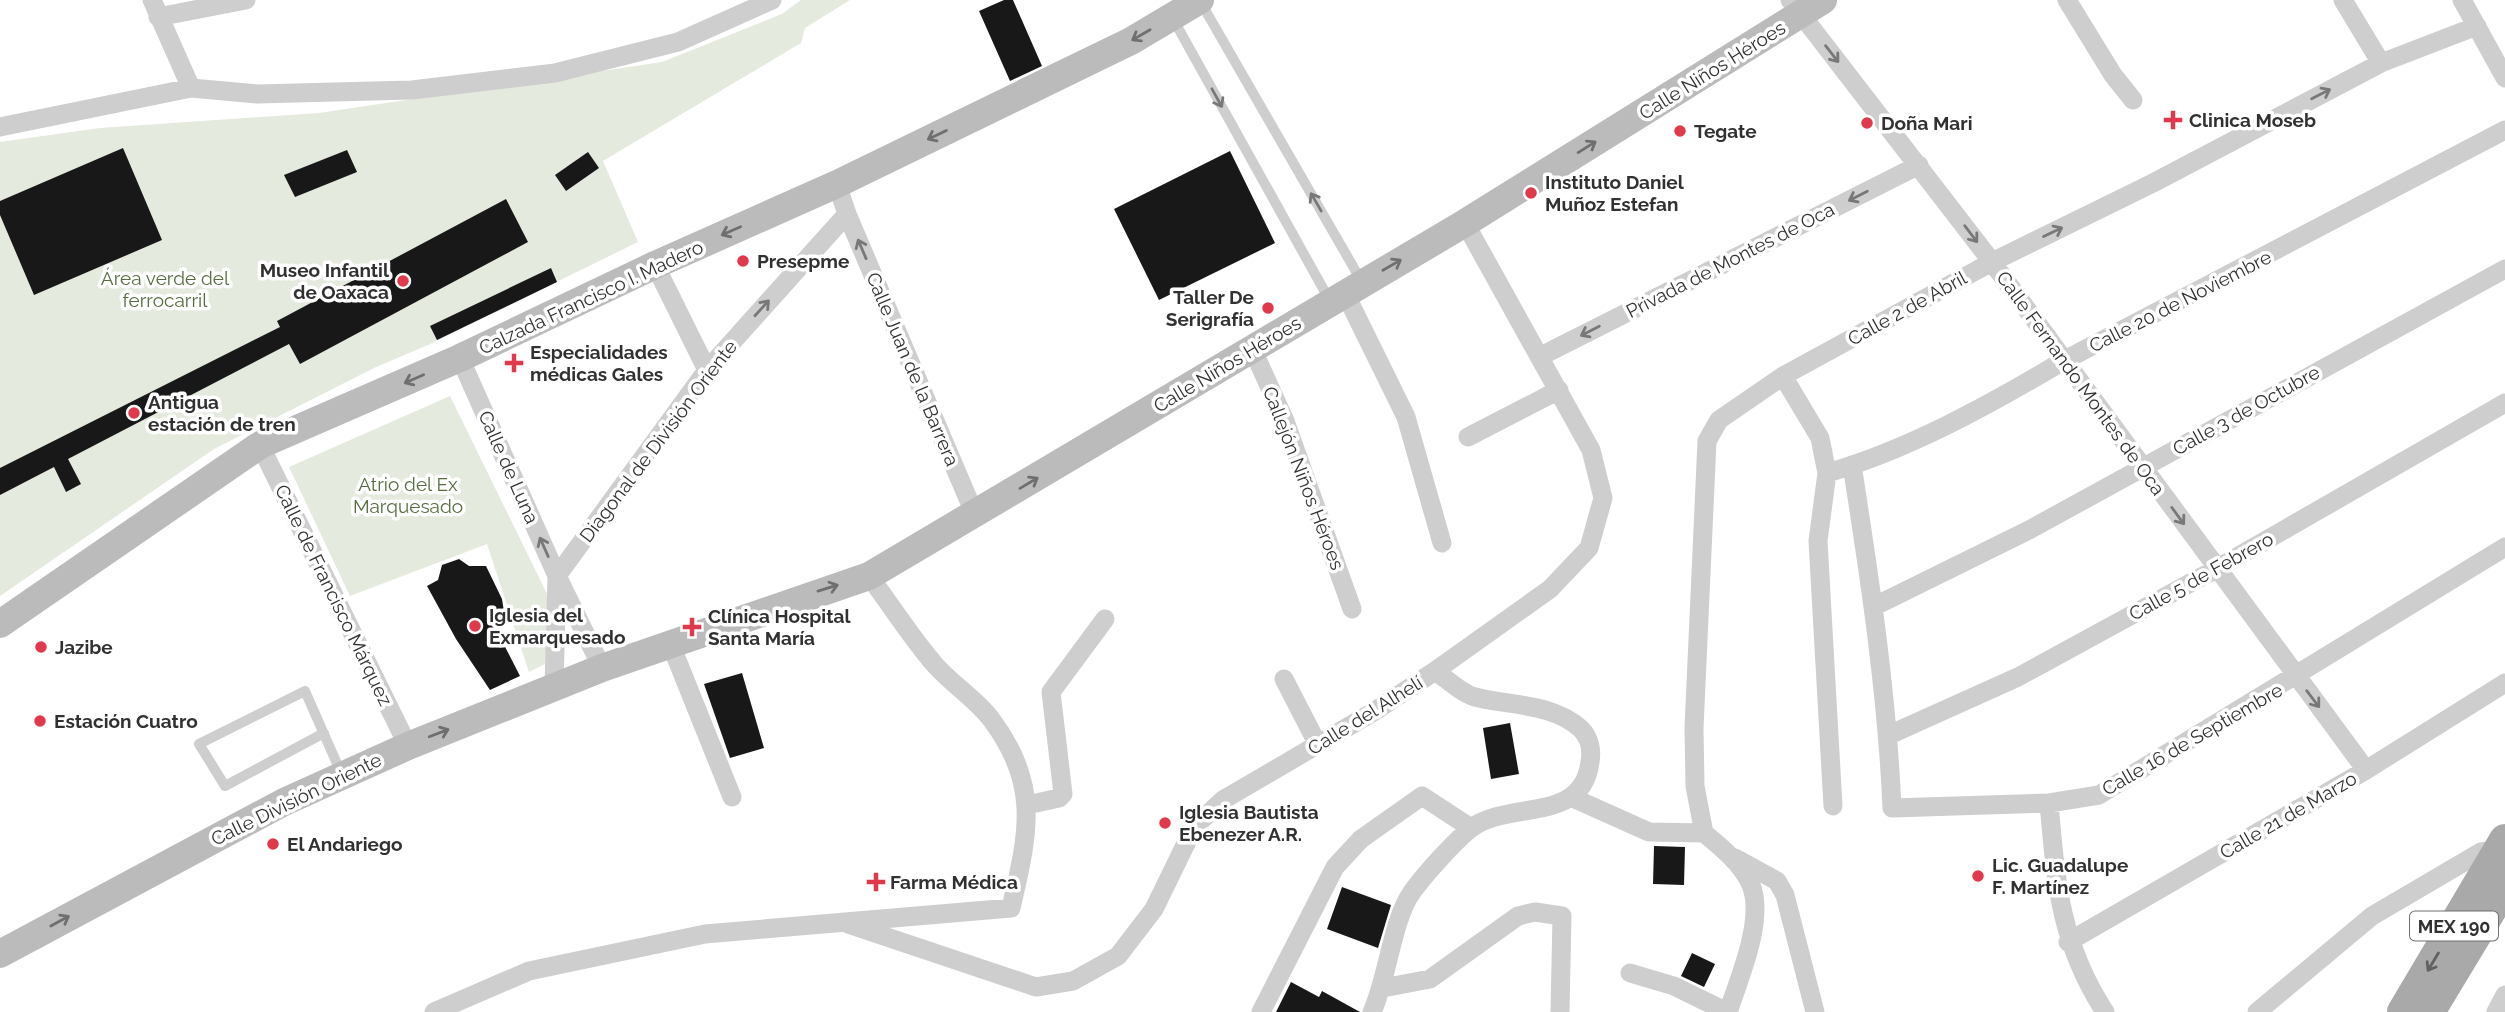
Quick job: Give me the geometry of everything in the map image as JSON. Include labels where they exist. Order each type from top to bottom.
[{"type":"main road","name":"Calzada Francisco I. Madero","points":[[0,624],[260,445],[460,358],[655,265],[837,184],[1131,41],[1200,0]]},
{"type":"main road","name":"Calle Niños Héroes","points":[[602,667],[869,576],[1465,223],[1805,5]]},
{"type":"main road","name":"Calle División Oriente","points":[[0,954],[284,802],[408,746],[602,667]]},
{"type":"main road","name":"MEX 190","points":[[2403,1012],[2502,844]]},
{"type":"main road","name":"MEX 190","points":[[2429,1012],[2505,886]]},
{"type":"street","points":[[191,88],[155,9],[246,0]]},
{"type":"street","points":[[0,127],[191,88],[257,94],[412,90],[555,73],[678,42],[772,0]]},
{"type":"street","points":[[2067,0],[2113,75],[2133,100]]},
{"type":"street","points":[[2343,0],[2381,63]]},
{"type":"street","points":[[2468,2],[2477,26],[2505,78]]},
{"type":"street","name":"Calle Fernando Montes de Oca","points":[[1805,5],[2063,362],[2366,770]]},
{"type":"street","name":"Calle 2 de Abril","points":[[1704,833],[1695,786],[1694,727],[1707,441],[1719,420],[1783,376],[1992,261],[2153,183],[2381,63],[2477,26]]},
{"type":"street","name":"Calle 20 de Noviembre","points":[[1827,473],[1853,465],[1995,402],[2063,362],[2505,130]]},
{"type":"street","name":"Privada de Montes de Oca","points":[[1541,356],[1919,165]]},
{"type":"street","name":"Calle Juan de la Barrera","points":[[837,184],[847,214],[975,515]]},
{"type":"street","name":"Diagonal de División Oriente","points":[[557,576],[707,370],[847,214]]},
{"type":"street","name":"Calle del Alhelí","points":[[848,924],[1036,988],[1073,981],[1118,956],[1154,909],[1194,827],[1223,800],[1318,745],[1435,671],[1550,589],[1589,548],[1603,498],[1591,450],[1465,223]]},
{"type":"street","points":[[655,265],[707,370]]},
{"type":"street","name":"Calle 3 de Octubre","points":[[1875,606],[2029,530],[2505,269]]},
{"type":"street","points":[[1346,293],[1406,417],[1442,543]]},
{"type":"street","name":"Callejón Niños Héroes","points":[[1252,348],[1285,421],[1352,609]]},
{"type":"street","name":"Calle de Luna","points":[[460,358],[557,576],[602,667]]},
{"type":"street","points":[[1783,376],[1819,438],[1827,473],[1818,541],[1833,806]]},
{"type":"street","points":[[1468,438],[1559,390]]},
{"type":"street","name":"Calle 5 de Febrero","points":[[1889,735],[2018,677],[2216,569],[2505,403]]},
{"type":"street","name":"Calle de Francisco Márquez","points":[[260,445],[408,746]]},
{"type":"street","name":"Calle 16 de Septiembre","points":[[1853,465],[1875,606],[1889,735],[1892,808],[2049,803],[2099,795],[2297,677],[2505,547]]},
{"type":"street","name":"Calle de Luna","points":[[554,687],[557,576]]},
{"type":"street","points":[[434,1012],[529,971],[705,934],[848,924],[1011,908],[1027,837],[1027,805],[1014,754],[990,717],[936,666],[869,576]]},
{"type":"street","points":[[1027,805],[1059,798],[1063,793],[1051,692],[1105,619]]},
{"type":"street","points":[[671,645],[732,797]]},
{"type":"street","points":[[1435,671],[1472,696],[1553,712],[1582,729],[1592,749],[1588,778],[1573,798]]},
{"type":"street","points":[[1284,679],[1318,745]]},
{"type":"street","name":"Calle 21 de Marzo","points":[[2068,942],[2366,770],[2505,683]]},
{"type":"street","points":[[1261,1012],[1335,867],[1361,839],[1422,796],[1471,828]]},
{"type":"street","points":[[1372,1012],[1382,988],[1402,914],[1412,892],[1471,828],[1503,815],[1573,798],[1649,832],[1704,833],[1730,855],[1777,881],[1785,895],[1815,1012]]},
{"type":"street","points":[[2049,803],[2056,876],[2068,942],[2087,984],[2105,1012]]},
{"type":"street","points":[[2257,1012],[2372,916],[2481,852],[2502,844]]},
{"type":"street","points":[[1630,973],[1674,986],[1728,1012],[1750,944],[1754,905],[1751,885],[1730,855]]},
{"type":"street","points":[[1382,988],[1430,979],[1518,916],[1535,912],[1562,916],[1560,1012]]},
{"type":"street","points":[[2496,1012],[2505,995]]},
{"type":"lane","points":[[1200,0],[1346,293]]},
{"type":"lane","points":[[1172,17],[1346,293]]},
{"type":"lane","points":[[324,733],[225,786],[199,744],[306,691],[324,733],[342,775]]},
{"type":"green space","name":"Área verde del ferrocarril","points":[[801,0],[850,0],[805,28],[801,43],[603,161],[638,242],[428,345],[376,367],[214,449],[0,596],[0,142],[100,128],[319,113],[662,62],[782,14]]},
{"type":"green space","name":"Atrio del Ex Marquesado","points":[[450,396],[552,604],[545,664],[529,672],[487,544],[350,596],[289,467]]},
{"type":"building","points":[[1004,0],[1013,0],[1042,66],[1010,81],[979,11]]},
{"type":"building","points":[[123,148],[162,240],[34,295],[0,215],[0,201]]},
{"type":"building","points":[[347,150],[357,172],[295,197],[284,175]]},
{"type":"building","points":[[1230,151],[1275,243],[1159,300],[1114,209]]},
{"type":"building","points":[[588,152],[599,168],[566,191],[555,175]]},
{"type":"building","name":"Museo Infantil de Oaxaca","points":[[506,199],[528,242],[300,364],[289,344],[68,459],[81,484],[66,492],[54,467],[0,495],[0,468],[280,327],[277,321]]},
{"type":"building","name":"Museo Infantil de Oaxaca","points":[[551,268],[557,282],[437,340],[430,326]]},
{"type":"building","name":"Iglesia del Exmarquesado","points":[[459,559],[469,566],[486,566],[502,599],[505,618],[499,635],[520,676],[490,690],[456,639],[427,586],[438,580],[442,565]]},
{"type":"building","points":[[742,673],[764,748],[730,758],[704,684]]},
{"type":"building","points":[[1510,723],[1519,774],[1491,779],[1483,728]]},
{"type":"building","points":[[1654,846],[1685,847],[1684,885],[1653,884]]},
{"type":"building","points":[[1342,887],[1391,905],[1378,948],[1327,929]]},
{"type":"building","points":[[1692,953],[1715,964],[1704,987],[1681,976]]},
{"type":"building","points":[[1291,982],[1319,997],[1322,991],[1360,1012],[1276,1012]]},
{"type":"place","name":"Clinica Moseb","points":[[2173,120]]},
{"type":"place","name":"Doña Mari","points":[[1867,123]]},
{"type":"place","name":"Tegate","points":[[1680,131]]},
{"type":"place","name":"Instituto Daniel Muñoz Estefan","points":[[1531,193]]},
{"type":"place","name":"Presepme","points":[[743,261]]},
{"type":"place","name":"Museo Infantil de Oaxaca","points":[[403,281]]},
{"type":"place","name":"Taller De Serigrafía","points":[[1268,308]]},
{"type":"place","name":"Especialidades médicas Gales","points":[[514,363]]},
{"type":"place","name":"Antigua estación de tren","points":[[134,413]]},
{"type":"place","name":"Iglesia del Exmarquesado","points":[[475,626]]},
{"type":"place","name":"Clínica Hospital Santa María","points":[[692,627]]},
{"type":"place","name":"Jazibe","points":[[41,647]]},
{"type":"place","name":"Estación Cuatro","points":[[40,721]]},
{"type":"place","name":"Iglesia Bautista Ebenezer A.R.","points":[[1165,823]]},
{"type":"place","name":"El Andariego","points":[[273,844]]},
{"type":"place","name":"Lic. Guadalupe F. Martínez","points":[[1978,876]]},
{"type":"place","name":"Farma Médica","points":[[876,882]]}]
